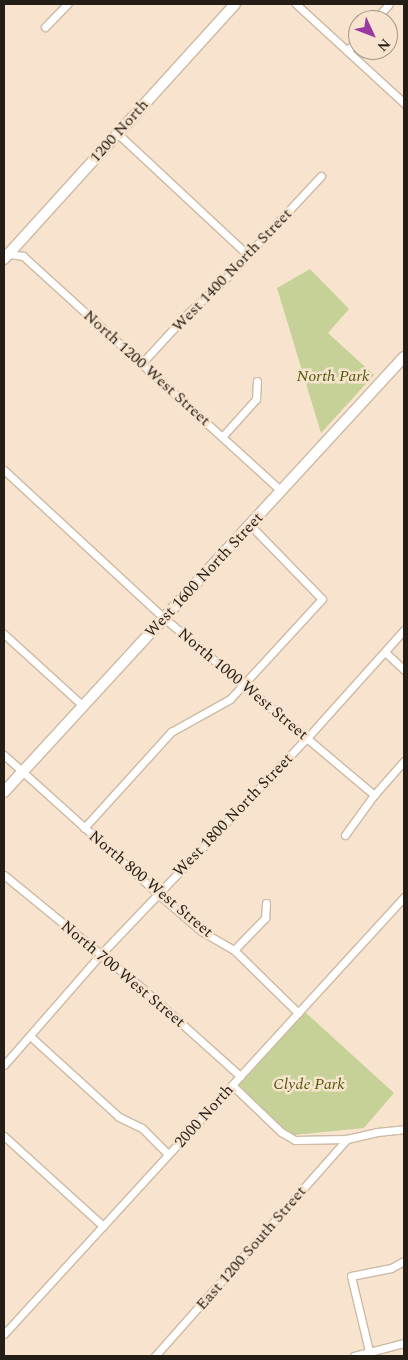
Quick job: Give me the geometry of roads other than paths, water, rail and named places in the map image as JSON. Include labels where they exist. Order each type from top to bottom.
[{"type":"street","points":[[45,27],[67,4]]},
{"type":"street","name":"1200 North","points":[[6,257],[235,4]]},
{"type":"street","points":[[296,4],[404,102]]},
{"type":"street","points":[[117,133],[248,255]]},
{"type":"street","name":"West 1400 North Street","points":[[142,363],[322,176]]},
{"type":"street","name":"North 1200 West Street","points":[[6,257],[24,256],[281,491]]},
{"type":"street","name":"West 1600 North Street","points":[[4,792],[404,357]]},
{"type":"street","points":[[222,437],[256,399],[257,381]]},
{"type":"street","name":"North 1000 West Street","points":[[4,470],[164,618],[374,795]]},
{"type":"street","points":[[84,828],[171,732],[230,699],[322,599],[250,525]]},
{"type":"street","name":"West 1800 North Street","points":[[4,1065],[101,954],[307,738],[404,630]]},
{"type":"street","points":[[4,634],[83,706]]},
{"type":"street","points":[[384,652],[404,670]]},
{"type":"street","name":"North 800 West Street","points":[[4,755],[157,894],[201,931],[234,950],[298,1013]]},
{"type":"street","points":[[345,835],[374,795],[404,761]]},
{"type":"street","name":"North 700 West Street","points":[[4,875],[142,988],[240,1076]]},
{"type":"street","name":"2000 North","points":[[4,1334],[404,898]]},
{"type":"street","points":[[234,950],[265,918],[266,903]]},
{"type":"street","points":[[30,1036],[119,1118],[142,1128],[168,1154]]},
{"type":"street","points":[[232,1085],[278,1130],[288,1137],[301,1141],[347,1139],[377,1132],[404,1129]]},
{"type":"street","points":[[4,1136],[103,1226]]},
{"type":"street","name":"East 1200 South Street","points":[[155,1356],[347,1139]]},
{"type":"street","points":[[369,1351],[351,1276],[391,1268],[404,1261]]},
{"type":"street","points":[[354,1356],[404,1343]]},
{"type":"park label","name":"North Park","points":[[333,376]]},
{"type":"park label","name":"Clyde Park","points":[[309,1084]]}]
